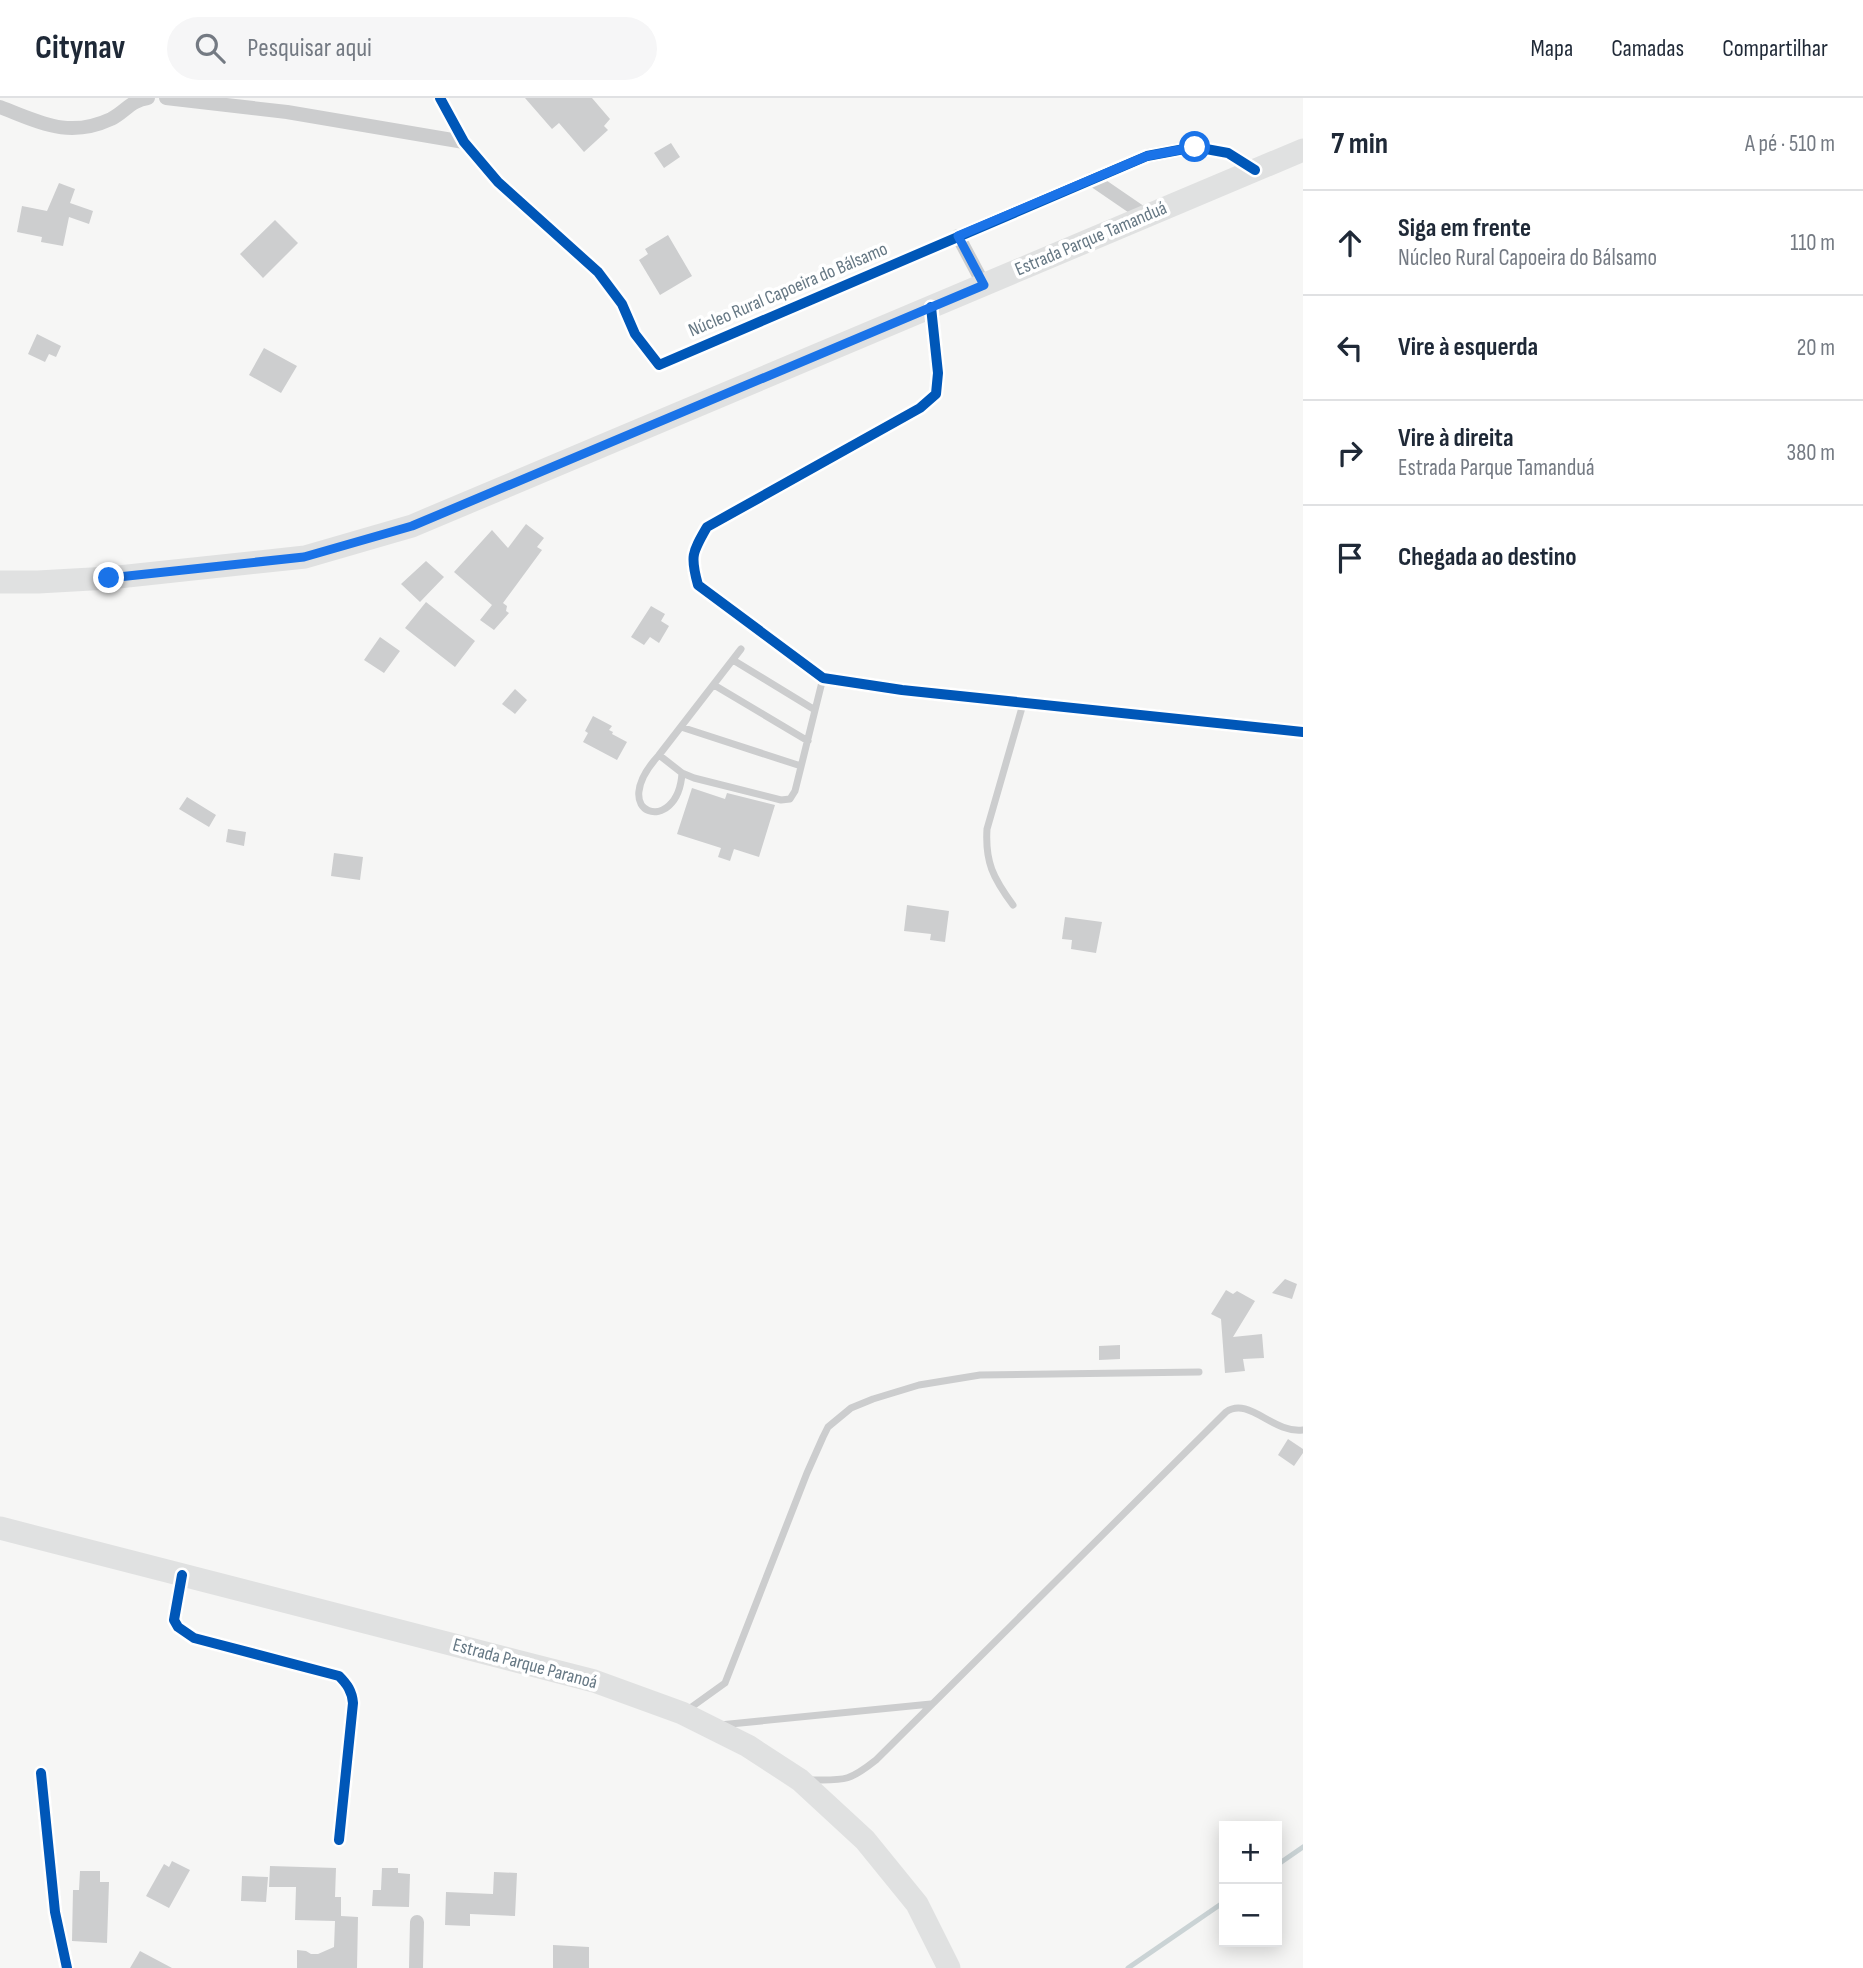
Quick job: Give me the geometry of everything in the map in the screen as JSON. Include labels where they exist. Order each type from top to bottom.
[{"type":"main road","name":"Estrada Parque Tamanduá","points":[[0,582],[109,578],[304,557],[412,526],[1303,150]]},
{"type":"main road","name":"Estrada Parque Paranoá","points":[[0,1528],[594,1681],[682,1713],[748,1746],[800,1780],[865,1840],[917,1904],[949,1968]]},
{"type":"street","points":[[0,107],[56,128],[75,129],[114,118],[130,104],[148,98]]},
{"type":"street","points":[[166,98],[287,112],[464,142]]},
{"type":"street","name":"Núcleo Rural Capoeira do Bálsamo","points":[[440,98],[464,142],[498,182],[598,272],[622,304],[635,334],[659,365],[1147,156],[1195,147],[1228,153],[1255,170]]},
{"type":"street","points":[[1092,179],[1146,216]]},
{"type":"street","points":[[958,236],[984,285]]},
{"type":"street","points":[[931,307],[939,373],[936,394],[920,408],[707,527],[694,549],[693,568],[698,585],[823,678],[1023,704],[1303,732]]},
{"type":"street","points":[[182,1575],[174,1620],[178,1627],[194,1638],[338,1676],[347,1685],[353,1703],[340,1840]]},
{"type":"street","points":[[41,1773],[55,1912],[67,1968]]},
{"type":"street","points":[[416,1968],[417,1923]]},
{"type":"lane","points":[[682,773],[674,801],[660,812],[651,812],[643,807],[639,800],[642,778],[648,767],[741,649]]},
{"type":"lane","points":[[733,660],[815,710]]},
{"type":"lane","points":[[660,755],[682,773],[694,778],[785,800],[793,796],[823,678]]},
{"type":"lane","points":[[714,685],[807,741]]},
{"type":"lane","points":[[1013,905],[990,868],[986,829],[1023,704]]},
{"type":"lane","points":[[681,727],[802,766]]},
{"type":"lane","points":[[682,1713],[725,1683],[823,1437],[828,1427],[851,1408],[919,1385],[980,1375],[1199,1373]]},
{"type":"lane","points":[[800,1780],[844,1780],[859,1773],[876,1759],[1233,1407],[1244,1408],[1289,1431],[1303,1430]]},
{"type":"lane","points":[[707,1726],[932,1704]]},
{"type":"building","points":[[525,98],[592,98],[610,119],[604,126],[608,130],[584,152],[559,123],[552,129]]},
{"type":"building","points":[[671,143],[680,157],[664,168],[654,153]]},
{"type":"building","points":[[59,183],[75,189],[70,203],[93,211],[89,224],[69,217],[63,246],[41,242],[42,237],[17,232],[22,206],[47,211]]},
{"type":"building","points":[[275,220],[298,243],[263,278],[240,254]]},
{"type":"building","points":[[668,235],[692,276],[660,295],[639,260],[648,254],[645,249]]},
{"type":"building","points":[[37,334],[61,346],[56,357],[49,354],[45,362],[28,354]]},
{"type":"building","points":[[264,348],[297,366],[281,393],[249,375]]},
{"type":"building","points":[[526,524],[544,538],[537,547],[542,550],[503,603],[509,613],[494,630],[480,620],[492,605],[454,572],[492,530],[508,548]]},
{"type":"building","points":[[426,561],[444,577],[420,602],[401,584]]},
{"type":"building","points":[[426,602],[475,641],[455,667],[405,628]]},
{"type":"building","points":[[651,606],[665,614],[661,621],[669,626],[659,643],[650,637],[644,645],[631,637]]},
{"type":"building","points":[[380,637],[400,651],[384,673],[364,660]]},
{"type":"building","points":[[515,689],[527,700],[515,714],[502,704]]},
{"type":"building","points":[[593,716],[612,726],[609,730],[612,734],[627,742],[617,760],[583,742]]},
{"type":"building","points":[[692,788],[725,799],[727,793],[775,805],[759,857],[734,849],[730,861],[718,857],[721,848],[677,834]]},
{"type":"building","points":[[187,797],[216,815],[209,827],[179,809]]},
{"type":"building","points":[[228,829],[246,832],[244,846],[226,842]]},
{"type":"building","points":[[334,853],[363,857],[360,880],[331,876]]},
{"type":"building","points":[[907,905],[949,911],[945,942],[930,940],[931,934],[904,931]]},
{"type":"building","points":[[1065,917],[1102,922],[1096,953],[1071,949],[1072,940],[1062,939]]},
{"type":"building","points":[[1285,1279],[1297,1284],[1292,1299],[1272,1293]]},
{"type":"building","points":[[1226,1290],[1233,1294],[1237,1291],[1255,1301],[1233,1337],[1262,1334],[1264,1358],[1243,1359],[1245,1371],[1225,1373],[1221,1319],[1211,1314]]},
{"type":"building","points":[[1120,1345],[1120,1359],[1099,1360],[1099,1346]]},
{"type":"building","points":[[1288,1439],[1303,1449],[1294,1466],[1278,1455]]},
{"type":"building","points":[[172,1861],[190,1870],[169,1908],[146,1896],[164,1864],[169,1867]]},
{"type":"building","points":[[270,1866],[336,1868],[335,1897],[341,1897],[341,1916],[358,1917],[357,1968],[297,1968],[297,1950],[318,1954],[334,1947],[335,1921],[295,1920],[296,1887],[269,1887]]},
{"type":"building","points":[[382,1868],[398,1868],[398,1873],[410,1874],[409,1907],[372,1906],[373,1890],[381,1890]]},
{"type":"building","points":[[80,1871],[100,1871],[100,1882],[109,1882],[107,1943],[72,1941],[73,1890],[79,1890]]},
{"type":"building","points":[[494,1872],[517,1873],[515,1916],[470,1914],[470,1926],[445,1925],[446,1892],[493,1894]]},
{"type":"building","points":[[242,1876],[268,1877],[266,1902],[241,1901]]},
{"type":"building","points":[[553,1945],[589,1947],[589,1968],[553,1968]]},
{"type":"building","points":[[140,1951],[172,1968],[130,1968]]},
{"type":"waterway","points":[[1282,1862],[1303,1847]]},
{"type":"waterway","points":[[1128,1968],[1219,1905]]},
{"type":"cycle path","points":[[440,98],[464,142],[498,182],[598,272],[622,304],[635,334],[659,365],[1147,156],[1195,147],[1228,153],[1255,170]]},
{"type":"cycle path","points":[[931,307],[938,373],[936,394],[920,408],[707,527],[694,555],[698,585],[823,678],[902,690],[1303,732]]},
{"type":"cycle path","points":[[182,1575],[174,1620],[178,1627],[194,1638],[339,1676],[349,1688],[353,1703],[339,1840]]},
{"type":"cycle path","points":[[41,1773],[55,1912],[67,1968]]},
{"type":"route","points":[[109,578],[304,557],[412,526],[984,285],[958,236],[1147,156],[1195,147]]}]
